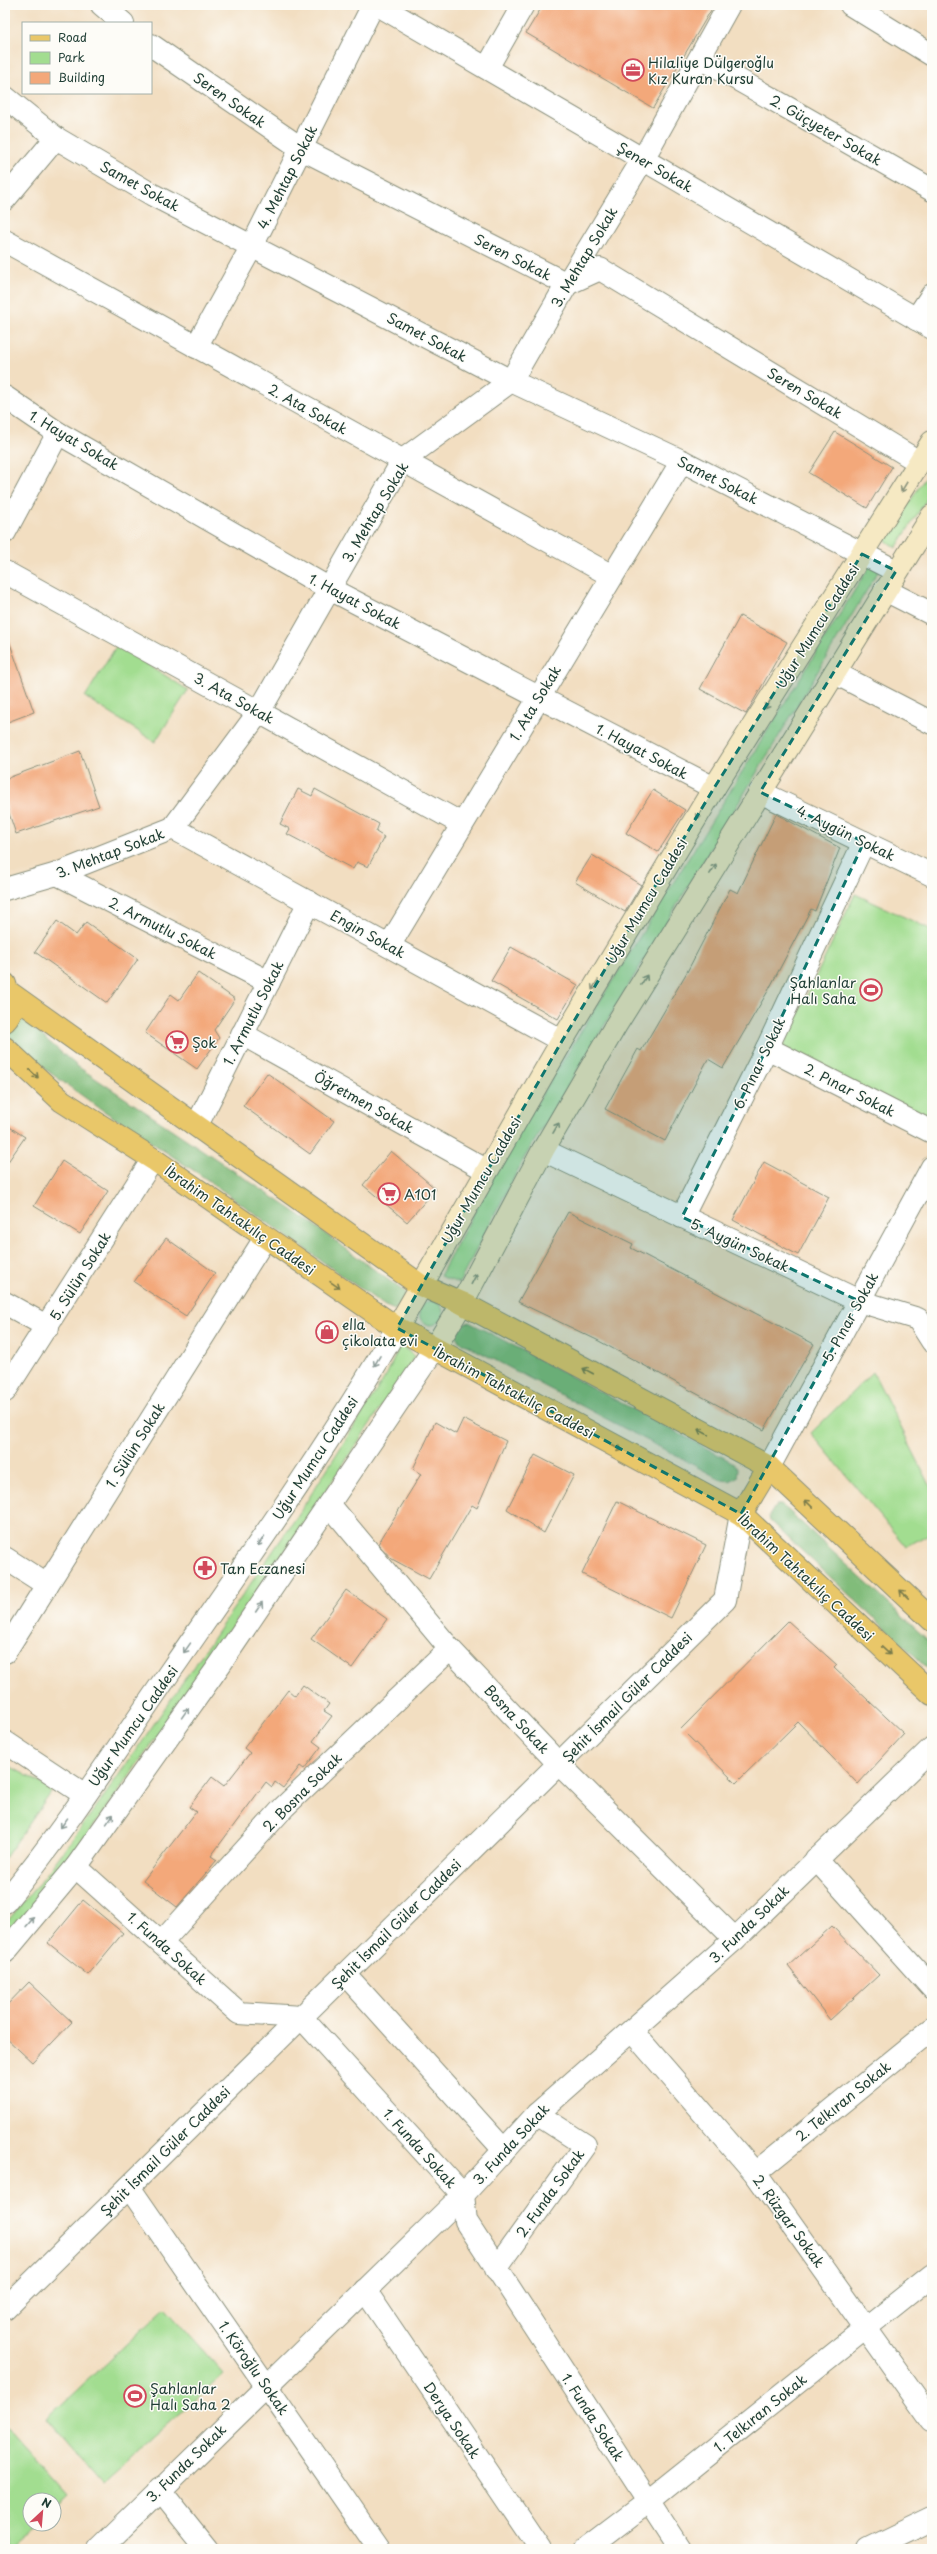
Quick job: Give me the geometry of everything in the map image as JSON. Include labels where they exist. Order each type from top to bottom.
[{"type":"main road","name":"Uğur Mumcu Caddesi","points":[[397,1328],[420,1285],[562,1040],[714,788],[932,442]]},
{"type":"main road","points":[[434,1349],[462,1304],[543,1150],[616,1025],[835,673],[896,571],[932,517]]},
{"type":"main road","points":[[5,1021],[12,1008],[10,996],[6,988]]},
{"type":"main road","points":[[6,988],[420,1285],[462,1304],[768,1467],[932,1620]]},
{"type":"main road","name":"İbrahim Tahtakılıç Caddesi","points":[[5,1048],[62,1101],[153,1159],[397,1328],[741,1514],[932,1694]]},
{"type":"main road","points":[[741,1514],[768,1467]]},
{"type":"street","points":[[102,5],[122,22]]},
{"type":"street","name":"4. Mehtap Sokak","points":[[196,347],[252,246],[373,5]]},
{"type":"street","name":"Şener Sokak","points":[[378,5],[924,324]]},
{"type":"street","points":[[487,68],[523,5]]},
{"type":"street","name":"3. Mehtap Sokak","points":[[5,889],[57,874],[174,828],[259,712],[403,460],[511,381],[567,284],[643,160],[729,5]]},
{"type":"street","points":[[851,5],[932,55]]},
{"type":"street","name":"Seren Sokak","points":[[152,46],[302,149],[567,284],[600,269],[919,462]]},
{"type":"street","name":"2. Güçyeter Sokak","points":[[700,58],[932,190]]},
{"type":"street","name":"Samet Sokak","points":[[5,97],[56,138],[153,195],[511,381],[682,461],[896,571]]},
{"type":"street","points":[[5,199],[56,138]]},
{"type":"street","name":"2. Ata Sokak","points":[[5,241],[612,576]]},
{"type":"street","points":[[924,324],[932,295]]},
{"type":"street","name":"1. Hayat Sokak","points":[[5,397],[58,433],[330,589],[540,696],[714,788]]},
{"type":"street","points":[[5,532],[58,433]]},
{"type":"street","name":"1. Ata Sokak","points":[[389,946],[682,461]]},
{"type":"street","name":"3. Ata Sokak","points":[[5,572],[462,824]]},
{"type":"street","points":[[885,590],[932,614]]},
{"type":"street","points":[[835,673],[932,723]]},
{"type":"street","name":"4. Aygün Sokak","points":[[760,792],[932,875]]},
{"type":"street","name":"Engin Sokak","points":[[174,828],[562,1040]]},
{"type":"street","name":"6. Pınar Sokak","points":[[682,1217],[767,1048],[864,842]]},
{"type":"street","name":"2. Armutlu Sokak","points":[[57,874],[269,982]]},
{"type":"street","name":"1. Armutlu Sokak","points":[[197,1125],[309,902]]},
{"type":"street","name":"Öğretmen Sokak","points":[[242,1034],[486,1170]]},
{"type":"street","name":"2. Pınar Sokak","points":[[767,1048],[932,1132]]},
{"type":"street","name":"5. Aygün Sokak","points":[[543,1150],[859,1301],[918,1319],[932,1341]]},
{"type":"street","name":"5. Sülün Sokak","points":[[5,1390],[48,1326],[153,1159]]},
{"type":"street","name":"5. Pınar Sokak","points":[[768,1467],[932,1167]]},
{"type":"street","name":"1. Sülün Sokak","points":[[5,1652],[265,1238]]},
{"type":"street","points":[[5,1303],[48,1326]]},
{"type":"street","name":"Uğur Mumcu Caddesi","points":[[5,1902],[85,1795],[283,1509],[365,1382],[397,1328]]},
{"type":"street","points":[[5,1952],[76,1867],[221,1663],[434,1349]]},
{"type":"street","name":"Bosna Sokak","points":[[329,1504],[450,1648],[559,1764],[735,1940]]},
{"type":"street","name":"Şehit İsmail Güler Caddesi","points":[[5,2309],[724,1600],[741,1514]]},
{"type":"street","points":[[5,1558],[47,1585]]},
{"type":"street","name":"2. Bosna Sokak","points":[[162,1942],[284,1807],[450,1648]]},
{"type":"street","points":[[5,1742],[85,1795]]},
{"type":"street","name":"3. Funda Sokak","points":[[100,2549],[159,2489],[464,2195],[537,2114],[735,1940],[816,1859],[932,1748]]},
{"type":"street","points":[[816,1859],[932,1988]]},
{"type":"street","name":"1. Funda Sokak","points":[[76,1867],[162,1942],[239,2013],[301,2018],[464,2195],[466,2221],[679,2549]]},
{"type":"street","points":[[345,1974],[504,2150]]},
{"type":"street","name":"2. Telkıran Sokak","points":[[755,2173],[932,2029]]},
{"type":"street","name":"2. Rüzgar Sokak","points":[[632,2031],[755,2173],[932,2421]]},
{"type":"street","name":"2. Funda Sokak","points":[[496,2269],[585,2145],[537,2114]]},
{"type":"street","name":"1. Köroğlu Sokak","points":[[129,2187],[379,2549]]},
{"type":"street","name":"1. Telkıran Sokak","points":[[586,2549],[648,2502],[932,2275]]},
{"type":"street","name":"Derya Sokak","points":[[365,2290],[540,2549]]},
{"type":"street","points":[[159,2489],[208,2549]]},
{"type":"street","points":[[868,2549],[932,2518]]},
{"type":"highlighted area","points":[[862,554],[896,571],[760,792],[864,842],[767,1048],[682,1217],[859,1301],[741,1514],[397,1328],[562,1041],[714,788]]},
{"type":"green space","points":[[932,467],[932,491],[896,548],[885,540]]},
{"type":"green space","points":[[871,564],[879,570],[523,1160],[459,1283],[440,1276],[509,1148]]},
{"type":"green space","points":[[117,645],[188,690],[155,742],[85,697]]},
{"type":"green space","name":"Şahlanlar Halı Saha","points":[[855,894],[932,930],[932,1122],[781,1050]]},
{"type":"green space","points":[[18,1015],[77,1066],[307,1220],[402,1290],[406,1295],[395,1310],[385,1306],[202,1176],[98,1107],[45,1069],[5,1033],[5,1028]]},
{"type":"green space","points":[[431,1301],[440,1304],[443,1313],[440,1322],[431,1325],[422,1322],[419,1313],[422,1304]]},
{"type":"green space","points":[[469,1322],[734,1463],[738,1469],[737,1477],[730,1481],[722,1480],[459,1341],[456,1335],[462,1324]]},
{"type":"green space","points":[[400,1345],[415,1356],[307,1519],[59,1875],[5,1940],[5,1924],[45,1876],[105,1795],[300,1512],[387,1374]]},
{"type":"green space","points":[[873,1372],[932,1489],[932,1532],[906,1547],[811,1433]]},
{"type":"green space","points":[[776,1505],[781,1505],[789,1511],[932,1644],[932,1672],[770,1521],[769,1516]]},
{"type":"green space","points":[[11,1767],[53,1790],[5,1858],[5,1775]]},
{"type":"green space","name":"Şahlanlar Halı Saha 2","points":[[165,2308],[224,2374],[103,2483],[47,2418]]},
{"type":"green space","points":[[5,2426],[67,2495],[62,2500],[62,2492],[22,2492],[22,2532],[26,2532],[7,2549]]},
{"type":"building","name":"Hilaliye Dülgeroğlu Kız Kuran Kursu","points":[[543,5],[714,5],[653,108],[526,33]]},
{"type":"building","points":[[835,432],[892,467],[867,508],[809,473]]},
{"type":"building","points":[[740,616],[787,642],[746,714],[700,689]]},
{"type":"building","points":[[7,635],[34,712],[5,723],[5,636]]},
{"type":"building","points":[[80,751],[99,806],[16,834],[5,802],[5,779]]},
{"type":"building","points":[[298,789],[312,796],[315,789],[379,824],[376,832],[384,837],[368,867],[357,862],[353,869],[287,834],[290,829],[280,824]]},
{"type":"building","points":[[653,790],[685,810],[658,852],[626,833]]},
{"type":"building","points":[[776,814],[840,848],[815,911],[811,909],[768,991],[723,1068],[708,1059],[665,1141],[605,1109],[638,1049],[641,1051],[687,972],[730,889],[738,893]]},
{"type":"building","points":[[592,855],[641,885],[625,912],[575,882]]},
{"type":"building","points":[[57,921],[76,935],[86,922],[138,959],[107,1003],[35,952]]},
{"type":"building","points":[[511,947],[578,985],[558,1019],[491,981]]},
{"type":"building","points":[[198,973],[235,999],[214,1030],[219,1038],[197,1069],[145,1033],[171,994],[179,1000]]},
{"type":"building","points":[[267,1073],[334,1121],[310,1154],[243,1106]]},
{"type":"building","points":[[5,1124],[25,1137],[5,1166]]},
{"type":"building","points":[[391,1151],[436,1189],[407,1222],[363,1185]]},
{"type":"building","points":[[62,1161],[108,1191],[80,1234],[34,1206]]},
{"type":"building","points":[[764,1162],[829,1197],[798,1255],[733,1220]]},
{"type":"building","points":[[568,1212],[633,1244],[631,1248],[814,1344],[764,1430],[597,1340],[518,1302]]},
{"type":"building","points":[[166,1238],[215,1273],[186,1316],[134,1282]]},
{"type":"building","points":[[463,1419],[506,1441],[477,1508],[472,1505],[429,1579],[392,1559],[378,1544],[421,1474],[413,1469],[435,1422],[456,1434]]},
{"type":"building","points":[[535,1455],[574,1475],[544,1533],[507,1509]]},
{"type":"building","points":[[617,1501],[706,1545],[671,1618],[582,1574]]},
{"type":"building","points":[[346,1590],[387,1619],[352,1668],[311,1639]]},
{"type":"building","points":[[788,1621],[837,1665],[834,1668],[904,1734],[858,1784],[798,1722],[736,1783],[681,1729]]},
{"type":"building","points":[[303,1685],[329,1704],[324,1711],[332,1716],[313,1741],[321,1747],[304,1769],[300,1766],[283,1788],[275,1782],[272,1787],[266,1782],[211,1856],[217,1860],[177,1907],[143,1881],[196,1812],[189,1807],[212,1777],[224,1786],[250,1753],[244,1748],[288,1690],[295,1696]]},
{"type":"building","points":[[83,1900],[123,1933],[88,1975],[48,1943]]},
{"type":"building","points":[[832,1926],[879,1975],[830,2020],[788,1966]]},
{"type":"building","points":[[29,1982],[72,2022],[33,2063],[5,2037],[5,2007]]},
{"type":"place","name":"Hilaliye Dülgeroğlu Kız Kuran Kursu","points":[[633,70]]},
{"type":"place","name":"Şahlanlar Halı Saha","points":[[871,990]]},
{"type":"place","name":"Şok","points":[[177,1042]]},
{"type":"place","name":"A101","points":[[389,1194]]},
{"type":"place","name":"ella çikolata evi","points":[[327,1332]]},
{"type":"place","name":"Tan Eczanesi","points":[[205,1568]]},
{"type":"place","name":"Şahlanlar Halı Saha 2","points":[[135,2396]]}]
